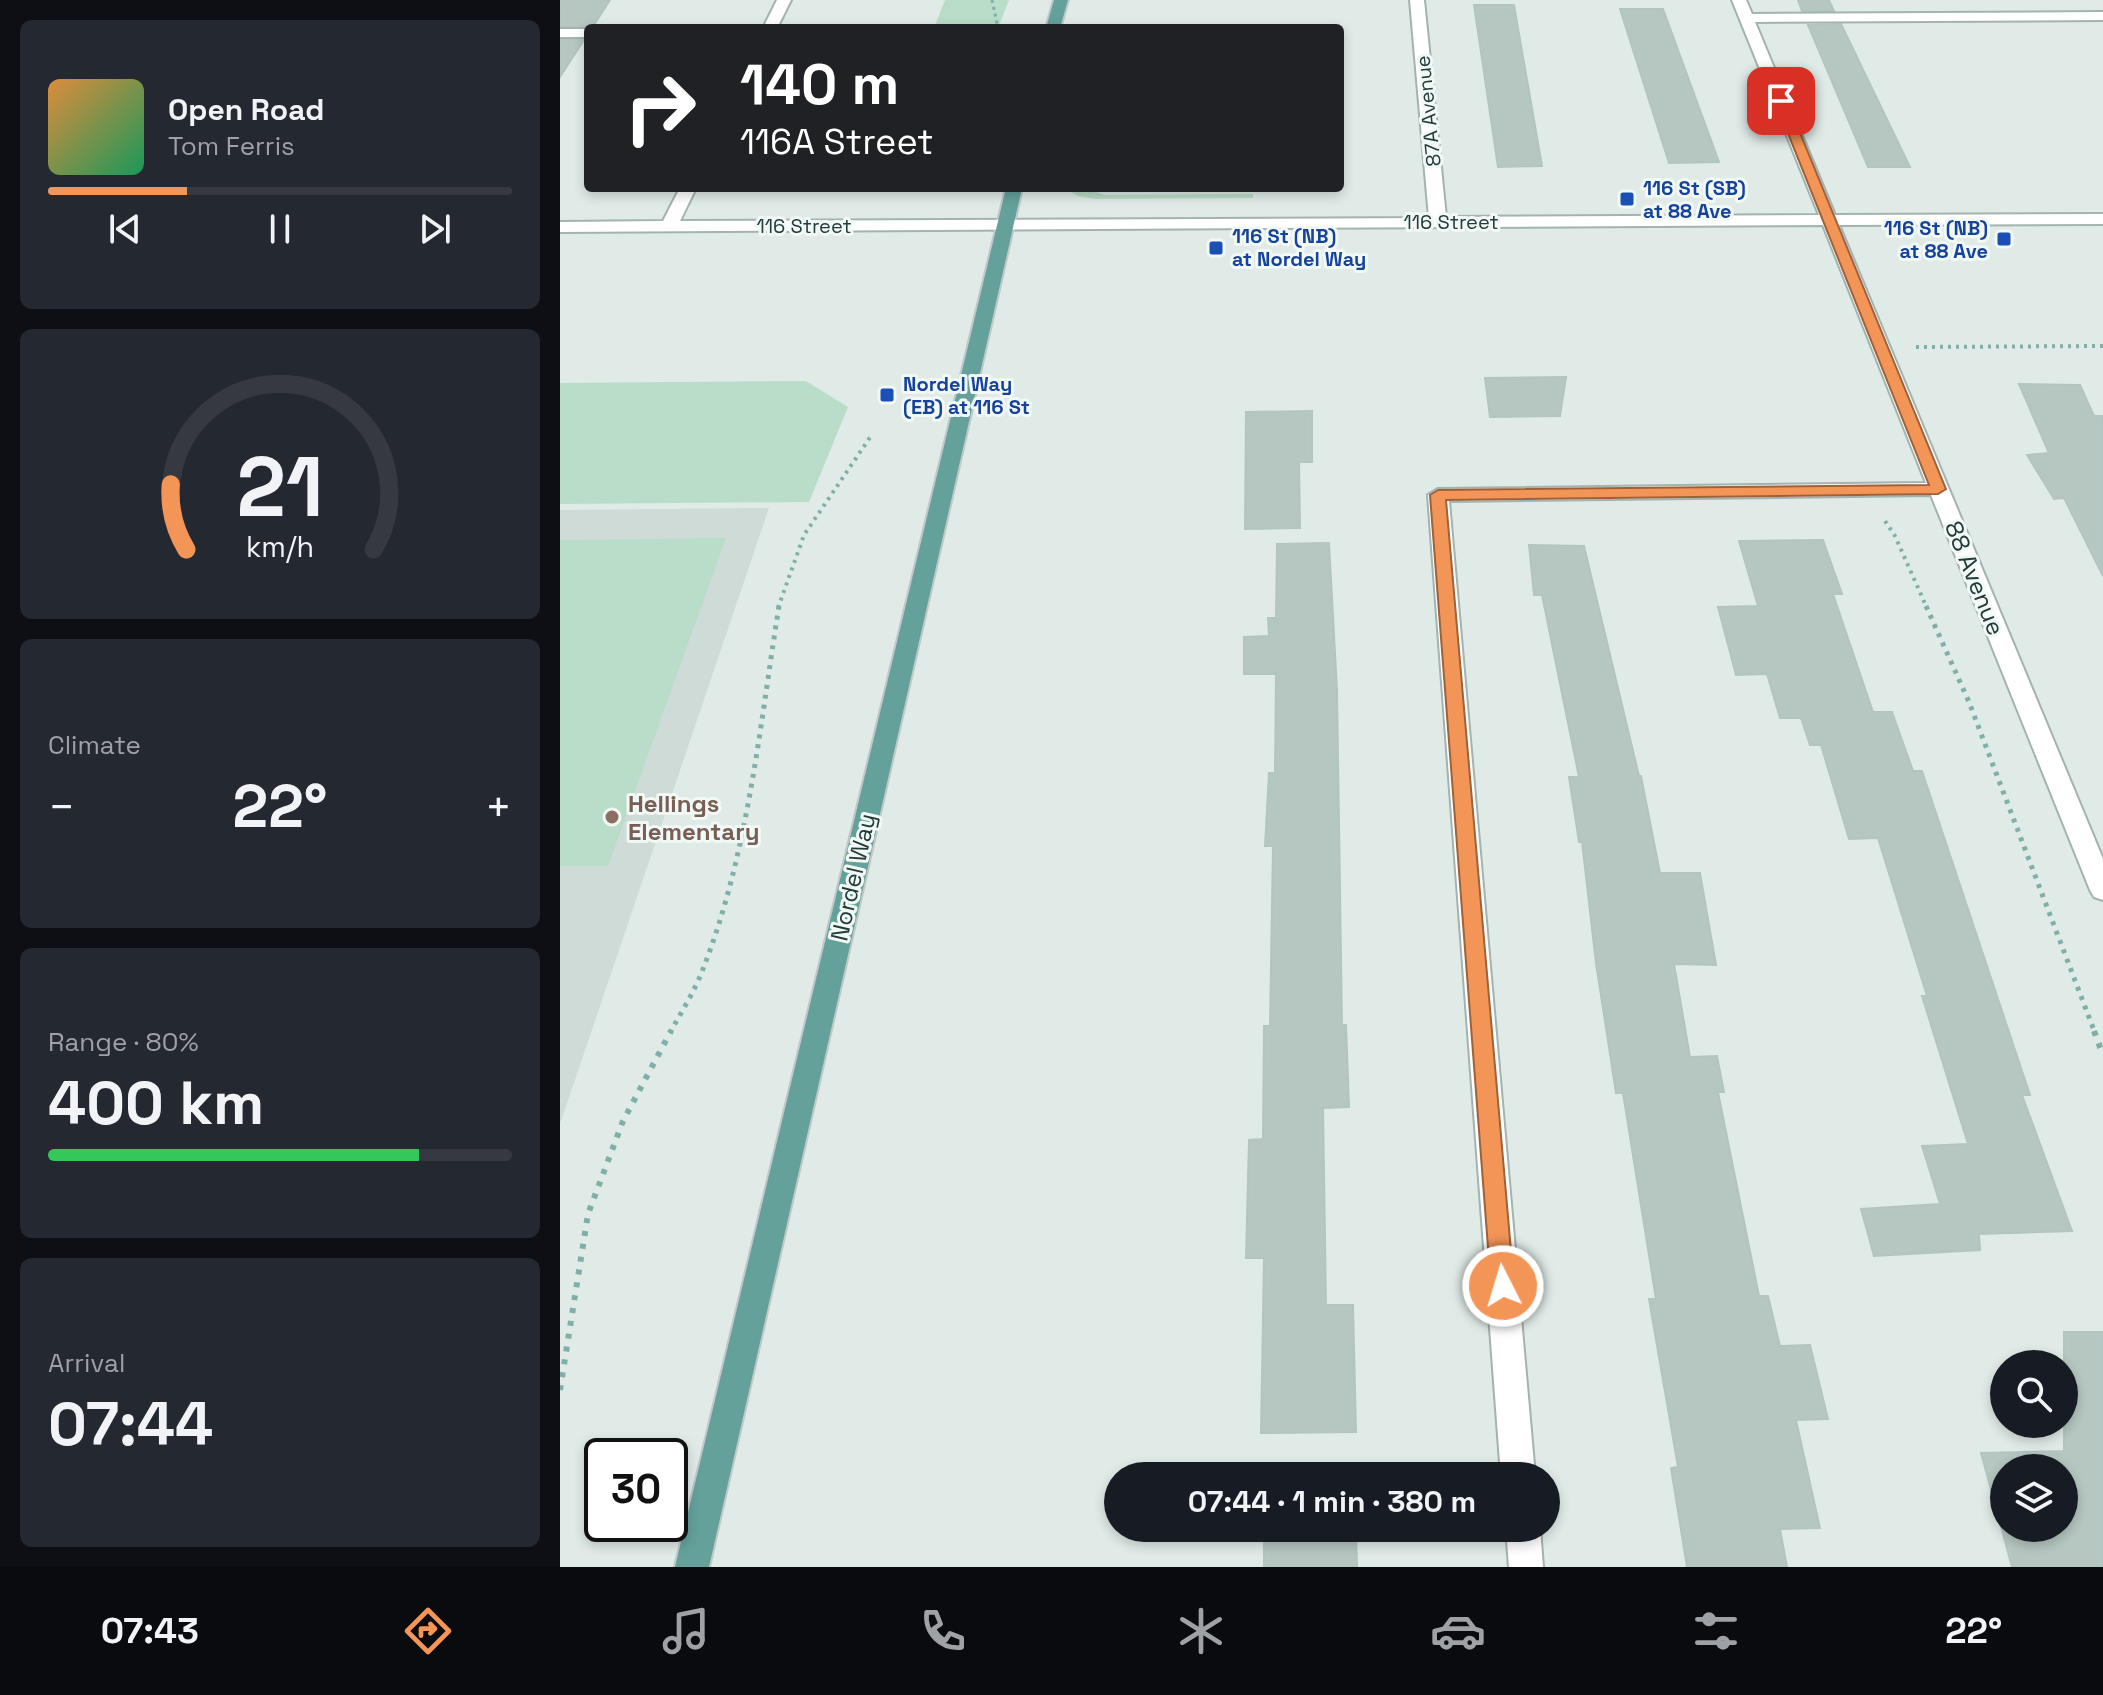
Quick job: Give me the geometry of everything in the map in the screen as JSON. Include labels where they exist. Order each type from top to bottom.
[{"type":"main road","points":[[1054,24],[1061,0]]},
{"type":"main road","name":"Nordel Way","points":[[692,1567],[1013,192]]},
{"type":"street","points":[[772,24],[784,0]]},
{"type":"street","name":"87A Avenue","points":[[1417,0],[1438,222]]},
{"type":"street","name":"88 Avenue","points":[[1739,0],[2103,890]]},
{"type":"street","points":[[1746,18],[2103,16]]},
{"type":"street","points":[[560,33],[584,33]]},
{"type":"street","points":[[669,226],[686,192]]},
{"type":"street","name":"116 Street","points":[[560,227],[2103,219]]},
{"type":"street","points":[[1517,1462],[1438,495],[1938,489]]},
{"type":"street","points":[[1524,1542],[1526,1567]]},
{"type":"path","points":[[992,0],[997,24]]},
{"type":"path","points":[[1914,347],[2103,346]]},
{"type":"path","points":[[560,1390],[588,1214],[623,1121],[700,976],[729,891],[743,836],[779,603],[804,535],[871,436]]},
{"type":"path","points":[[1885,521],[1895,536],[1969,702],[2103,1055]]},
{"type":"shaded area","name":"Hellings Elementary","points":[[769,508],[560,1124],[560,510]]},
{"type":"green space","points":[[945,0],[1009,0],[1000,24],[936,24]]},
{"type":"green space","points":[[1071,192],[1105,195],[1253,194],[1253,198],[1095,199]]},
{"type":"green space","points":[[806,381],[848,407],[809,502],[560,504],[560,383]]},
{"type":"green space","points":[[726,538],[608,866],[560,866],[560,540]]},
{"type":"building","points":[[560,0],[610,0],[595,24],[584,24],[584,28],[560,26]]},
{"type":"building","points":[[1798,0],[1829,0],[1834,11],[1802,11]]},
{"type":"building","points":[[1474,5],[1514,5],[1542,166],[1498,167]]},
{"type":"building","points":[[1620,9],[1663,9],[1719,162],[1669,163]]},
{"type":"building","points":[[1841,24],[1910,167],[1868,167],[1808,25]]},
{"type":"building","points":[[560,40],[584,40],[560,77]]},
{"type":"building","points":[[1566,377],[1560,416],[1490,417],[1485,378]]},
{"type":"building","points":[[2019,384],[2080,385],[2094,416],[2103,416],[2103,576],[2064,498],[2054,499],[2027,455],[2049,453]]},
{"type":"building","points":[[1312,411],[1312,462],[1299,462],[1300,528],[1245,529],[1246,412]]},
{"type":"building","points":[[1823,540],[1842,594],[1833,594],[1873,712],[1892,712],[1913,771],[1922,771],[2030,1095],[2022,1095],[2072,1231],[1979,1234],[1980,1250],[1874,1256],[1861,1209],[1940,1204],[1922,1146],[1968,1144],[1922,996],[1927,996],[1878,838],[1849,839],[1821,745],[1810,745],[1801,718],[1780,718],[1767,674],[1736,675],[1718,607],[1758,606],[1739,541]]},
{"type":"building","points":[[1329,543],[1337,690],[1342,1025],[1346,1025],[1349,1107],[1323,1108],[1326,1305],[1353,1305],[1356,1432],[1261,1433],[1264,1258],[1246,1258],[1249,1140],[1263,1139],[1264,1026],[1270,1026],[1273,846],[1265,846],[1269,773],[1275,773],[1276,674],[1244,674],[1244,637],[1269,636],[1268,618],[1276,618],[1277,544]]},
{"type":"building","points":[[1529,545],[1584,546],[1641,776],[1660,873],[1700,873],[1716,965],[1674,964],[1690,1057],[1717,1056],[1724,1092],[1718,1092],[1759,1296],[1768,1296],[1780,1346],[1810,1345],[1828,1419],[1796,1420],[1820,1528],[1780,1529],[1787,1567],[1687,1567],[1671,1468],[1678,1467],[1649,1299],[1656,1299],[1623,1093],[1616,1093],[1582,842],[1579,842],[1569,777],[1579,777],[1542,595],[1534,595]]},
{"type":"building","points":[[2064,1332],[2103,1332],[2103,1567],[2012,1567],[2005,1542],[2078,1542],[2078,1454],[1990,1454],[1990,1486],[1981,1453],[2064,1451],[2064,1438],[2078,1438],[2078,1350],[2064,1350]]},
{"type":"building","points":[[1264,1542],[1356,1542],[1357,1567],[1264,1567]]},
{"type":"place","name":"116 St (SB) at 88 Ave","points":[[1627,199]]},
{"type":"place","name":"116 St (NB) at 88 Ave","points":[[2004,239]]},
{"type":"place","name":"116 St (NB) at Nordel Way","points":[[1216,248]]},
{"type":"place","name":"Nordel Way (EB) at 116 St","points":[[887,395]]},
{"type":"place","name":"Hellings Elementary","points":[[612,817]]},
{"type":"route","points":[[1503,1286],[1438,495],[1938,489],[1781,101]]}]
